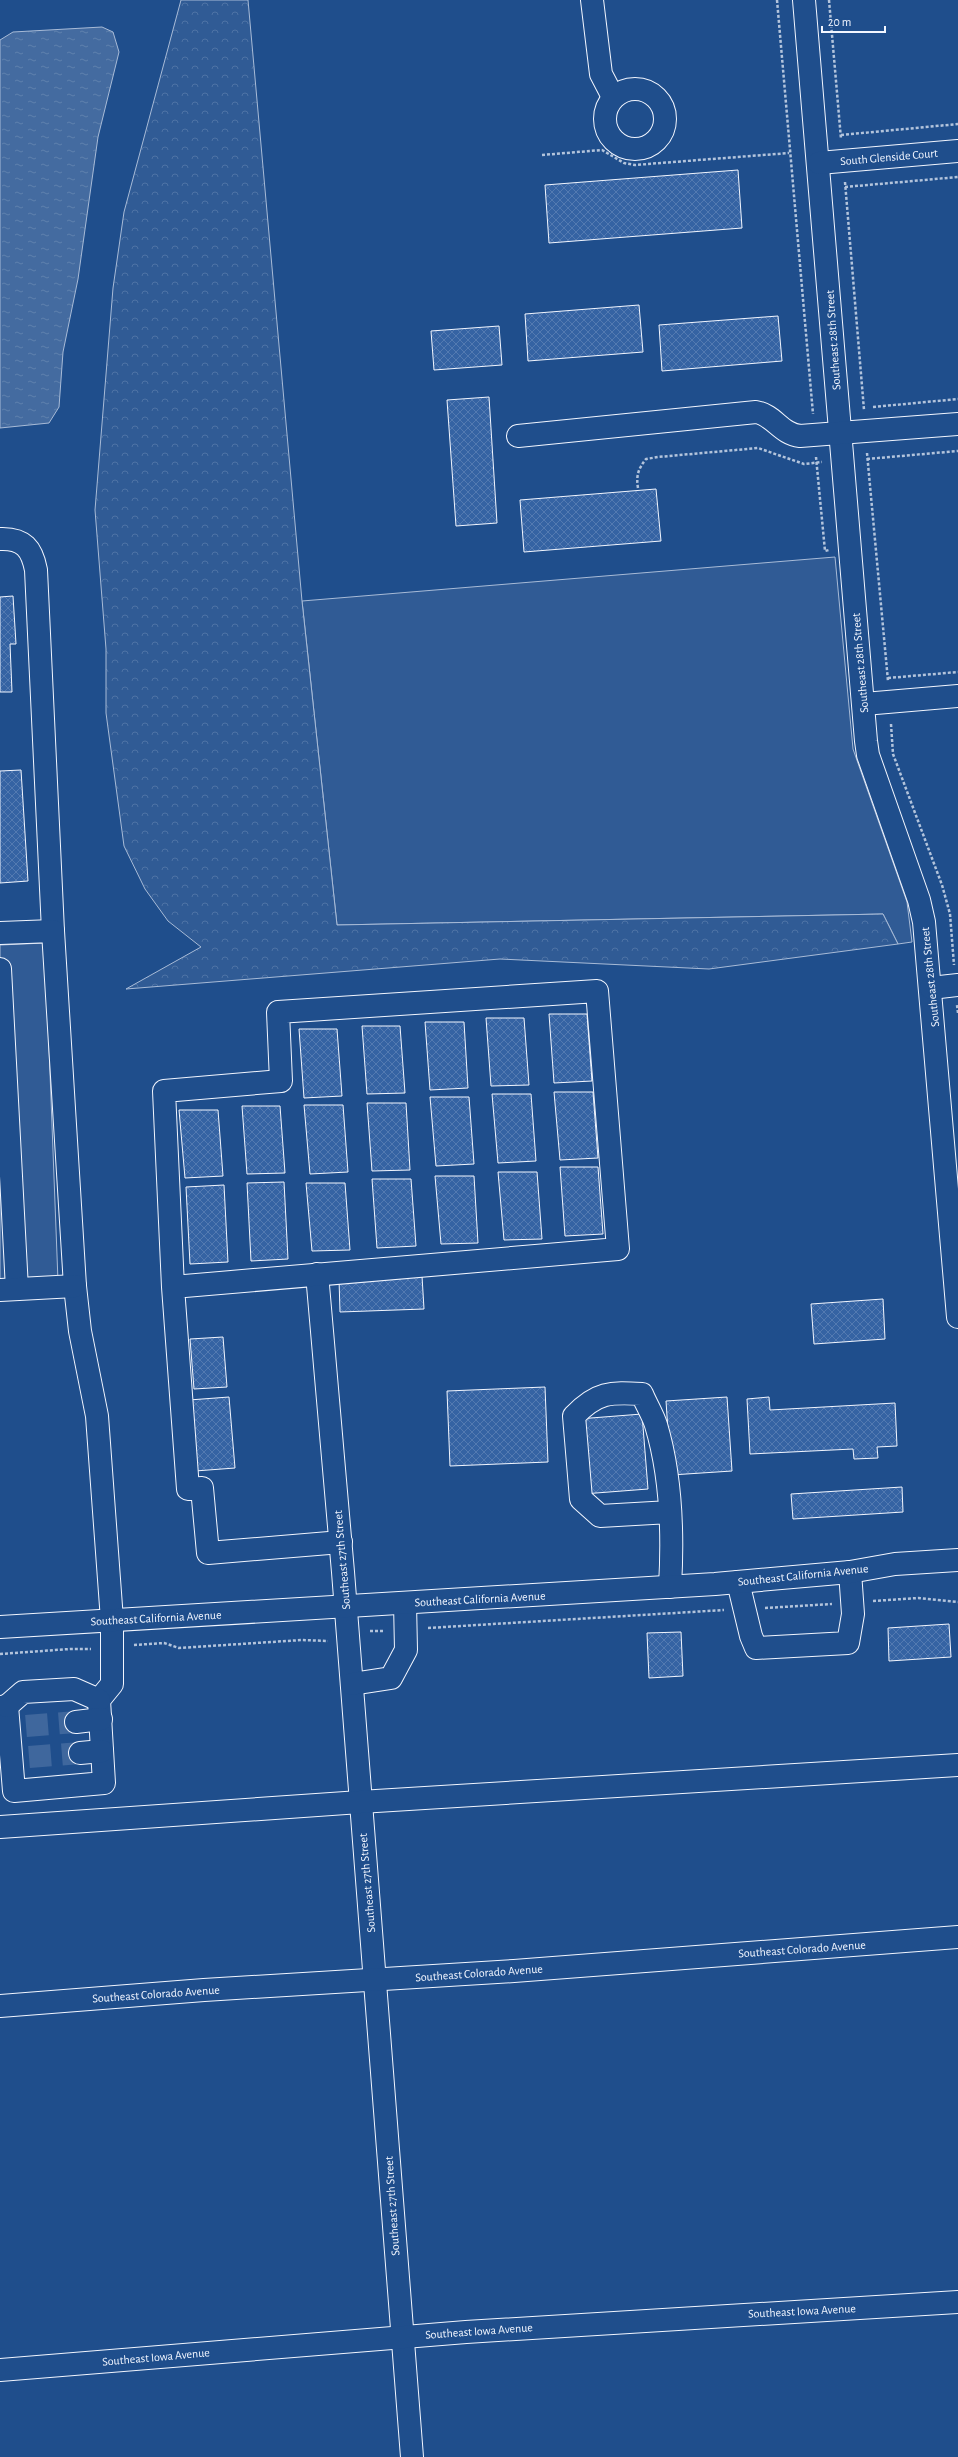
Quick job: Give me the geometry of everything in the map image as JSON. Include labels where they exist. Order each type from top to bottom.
[{"type":"street","points":[[592,0],[601,74],[613,96]]},
{"type":"street","name":"Southeast 28th Street","points":[[804,0],[817,137],[849,546],[868,755],[919,900],[924,922],[956,1253],[958,1317]]},
{"type":"street","name":"South Glenside Court","points":[[819,163],[958,151]]},
{"type":"street","points":[[518,436],[756,412],[774,420],[782,430],[792,435],[958,424]]},
{"type":"street","points":[[0,539],[8,539],[23,544],[33,554],[36,570],[53,930],[75,1286],[80,1331],[97,1416],[112,1620],[112,1684],[100,1710],[104,1783],[14,1792],[20,1758],[17,1727],[4,1706],[23,1692],[74,1689],[100,1710]]},
{"type":"street","points":[[864,704],[958,696]]},
{"type":"street","points":[[0,933],[53,930]]},
{"type":"street","points":[[0,969],[9,1289],[75,1286]]},
{"type":"street","points":[[931,988],[958,985]]},
{"type":"street","points":[[173,1286],[618,1250],[597,991],[278,1012],[281,1081],[164,1091],[173,1286],[188,1489],[202,1488],[208,1552],[341,1542]]},
{"type":"street","name":"Southeast 27th Street","points":[[317,1274],[341,1542],[412,2457]]},
{"type":"street","points":[[670,1512],[600,1516],[581,1499],[574,1416],[586,1403],[612,1392],[642,1394],[656,1425],[669,1491],[672,1551],[670,1587]]},
{"type":"street","name":"Southeast California Avenue","points":[[0,1627],[670,1587],[850,1572],[895,1564],[958,1560]]},
{"type":"street","points":[[738,1582],[751,1636],[756,1648],[848,1643],[853,1614],[850,1572]]},
{"type":"street","points":[[352,1684],[391,1678],[406,1650],[405,1603]]},
{"type":"street","points":[[76,1722],[100,1710]]},
{"type":"street","points":[[80,1753],[102,1751]]},
{"type":"street","points":[[0,1827],[360,1802],[958,1764]]},
{"type":"street","name":"Southeast Colorado Avenue","points":[[0,2006],[204,1990],[958,1937]]},
{"type":"street","name":"Southeast Iowa Avenue","points":[[0,2370],[402,2337],[958,2302]]},
{"type":"path","points":[[777,0],[792,192],[825,551],[849,546]]},
{"type":"path","points":[[829,0],[866,431]]},
{"type":"path","points":[[788,139],[958,124]]},
{"type":"path","points":[[542,155],[602,150],[624,163],[635,165],[789,153]]},
{"type":"path","points":[[792,192],[845,186],[958,177]]},
{"type":"path","points":[[813,412],[958,399]]},
{"type":"path","points":[[638,488],[636,477],[640,467],[646,459],[658,457],[758,448],[804,464],[958,451]]},
{"type":"path","points":[[888,678],[958,672]]},
{"type":"path","points":[[0,1654],[70,1649],[87,1650],[111,1646],[164,1643],[180,1648],[302,1640],[327,1642],[368,1632],[406,1629],[918,1598],[958,1602]]},
{"type":"shaded area","points":[[835,557],[853,749],[907,902],[912,942],[898,944],[883,914],[337,925],[302,601]]},
{"type":"shaded area","points":[[45,943],[58,1281],[0,1284],[0,945]]},
{"type":"green space","points":[[181,0],[248,0],[302,601],[337,925],[883,914],[898,944],[709,969],[500,959],[126,989],[201,947],[168,921],[145,889],[124,846],[106,713],[106,649],[95,510],[113,288],[124,212]]},
{"type":"water","points":[[102,27],[113,32],[119,52],[98,137],[78,279],[63,352],[59,407],[49,423],[0,428],[0,40],[13,32]]},
{"type":"building","points":[[738,170],[742,228],[549,243],[545,185]]},
{"type":"building","points":[[639,305],[643,352],[528,361],[525,314]]},
{"type":"building","points":[[778,316],[782,361],[662,371],[659,325]]},
{"type":"building","points":[[499,326],[502,365],[434,370],[431,331]]},
{"type":"building","points":[[489,397],[497,523],[456,526],[447,400]]},
{"type":"building","points":[[656,489],[661,541],[524,552],[520,500]]},
{"type":"building","points":[[13,596],[16,644],[10,644],[12,692],[0,692],[0,597]]},
{"type":"building","points":[[21,770],[28,881],[0,883],[0,771]]},
{"type":"building","points":[[549,1014],[587,1014],[592,1081],[554,1083]]},
{"type":"building","points":[[486,1018],[524,1018],[529,1085],[491,1086]]},
{"type":"building","points":[[425,1022],[464,1022],[468,1088],[430,1090]]},
{"type":"building","points":[[362,1026],[400,1026],[405,1093],[367,1094]]},
{"type":"building","points":[[299,1029],[337,1029],[342,1096],[304,1098]]},
{"type":"building","points":[[554,1092],[593,1092],[598,1158],[560,1160]]},
{"type":"building","points":[[492,1094],[531,1094],[536,1161],[498,1163]]},
{"type":"building","points":[[430,1097],[469,1097],[474,1164],[436,1166]]},
{"type":"building","points":[[367,1103],[406,1103],[410,1170],[372,1171]]},
{"type":"building","points":[[304,1105],[343,1105],[348,1172],[310,1174]]},
{"type":"building","points":[[242,1106],[280,1106],[285,1173],[247,1174]]},
{"type":"building","points":[[179,1110],[218,1110],[223,1176],[185,1178]]},
{"type":"building","points":[[560,1167],[598,1167],[603,1234],[565,1236]]},
{"type":"building","points":[[498,1172],[537,1172],[542,1239],[504,1240]]},
{"type":"building","points":[[435,1176],[474,1176],[478,1243],[441,1244]]},
{"type":"building","points":[[372,1179],[411,1179],[416,1246],[377,1248]]},
{"type":"building","points":[[284,1182],[288,1259],[251,1261],[247,1183]]},
{"type":"building","points":[[306,1183],[345,1183],[350,1250],[312,1251]]},
{"type":"building","points":[[224,1185],[228,1262],[190,1264],[186,1187]]},
{"type":"building","points":[[422,1276],[424,1309],[340,1312],[339,1279]]},
{"type":"building","points":[[883,1299],[885,1339],[814,1344],[811,1304]]},
{"type":"building","points":[[223,1337],[227,1387],[194,1389],[190,1339]]},
{"type":"building","points":[[545,1387],[548,1462],[450,1466],[447,1391]]},
{"type":"building","points":[[229,1397],[235,1468],[195,1471],[189,1400]]},
{"type":"building","points":[[727,1397],[732,1471],[671,1475],[666,1401]]},
{"type":"building","points":[[769,1397],[770,1410],[895,1403],[897,1446],[877,1447],[878,1458],[854,1459],[853,1449],[750,1454],[747,1399]]},
{"type":"building","points":[[642,1414],[648,1489],[583,1494],[578,1419]]},
{"type":"building","points":[[902,1487],[903,1512],[793,1519],[791,1494]]},
{"type":"building","points":[[949,1624],[951,1657],[889,1661],[888,1628]]},
{"type":"building","points":[[681,1632],[683,1676],[649,1678],[647,1633]]},
{"type":"tunnel","points":[[26,1726],[76,1722]]},
{"type":"tunnel","points":[[29,1757],[80,1753]]}]
